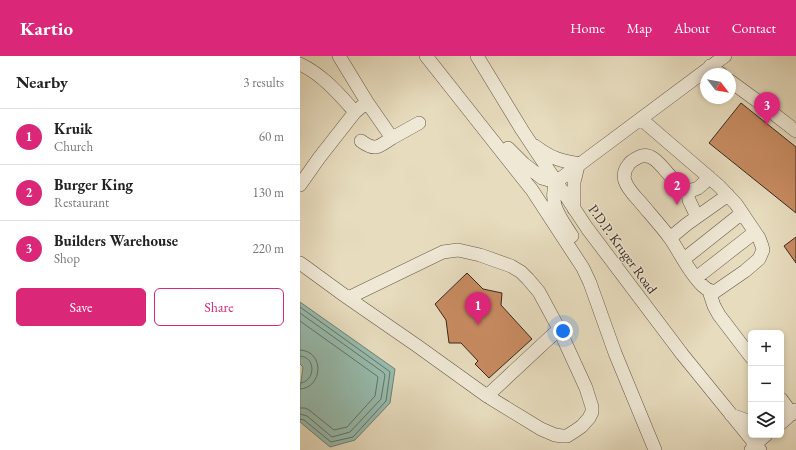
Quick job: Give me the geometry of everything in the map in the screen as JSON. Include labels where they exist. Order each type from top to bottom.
[{"type":"street","points":[[339,56],[392,138]]},
{"type":"street","points":[[426,56],[532,190],[583,268],[654,450]]},
{"type":"street","name":"P.D.P. Kruger Road","points":[[477,56],[530,142],[587,228],[755,448]]},
{"type":"street","points":[[716,68],[725,56]]},
{"type":"street","points":[[300,64],[324,79],[355,112]]},
{"type":"street","points":[[583,268],[579,251],[555,205],[553,195],[556,182],[641,119],[700,80]]},
{"type":"street","points":[[736,85],[796,131]]},
{"type":"street","points":[[300,185],[355,112],[368,102]]},
{"type":"street","points":[[641,119],[728,195],[736,204],[759,238],[763,250],[758,259],[716,291],[709,291]]},
{"type":"street","points":[[361,142],[374,148],[419,123]]},
{"type":"street","points":[[490,137],[503,144],[524,164],[542,178],[556,182]]},
{"type":"street","points":[[530,142],[548,155],[579,165]]},
{"type":"street","points":[[709,177],[699,187],[693,190],[682,188],[662,167],[651,157],[647,156],[642,156],[630,162],[624,173],[628,188],[670,238],[696,278],[709,291],[719,315],[748,353]]},
{"type":"street","points":[[574,209],[574,182],[579,165]]},
{"type":"street","points":[[688,190],[689,200],[697,217]]},
{"type":"street","points":[[670,238],[728,195]]},
{"type":"street","points":[[684,259],[742,213]]},
{"type":"street","points":[[696,278],[755,232]]},
{"type":"street","points":[[300,263],[348,298],[487,396],[541,428],[555,435],[567,436],[582,426],[592,412],[592,407],[586,388],[559,329],[539,292],[521,272],[511,266],[480,255],[458,250],[443,252],[348,298]]},
{"type":"street","points":[[487,396],[559,329]]},
{"type":"street","points":[[784,402],[794,412],[784,420]]},
{"type":"street","points":[[731,415],[748,421]]},
{"type":"street","points":[[755,448],[763,438]]},
{"type":"water","points":[[300,302],[395,369],[390,403],[355,440],[330,447],[300,422],[300,389],[303,367],[300,364]]},
{"type":"building","points":[[741,103],[796,147],[796,213],[709,143]]},
{"type":"building","points":[[796,237],[796,263],[784,246]]},
{"type":"building","points":[[467,273],[483,289],[502,293],[501,305],[532,339],[489,378],[475,364],[478,361],[461,343],[449,343],[446,320],[435,304]]},
{"type":"place","name":"Builders Warehouse","points":[[767,125]]},
{"type":"place","name":"Burger King","points":[[677,205]]},
{"type":"place","name":"Kruik","points":[[478,325]]}]
